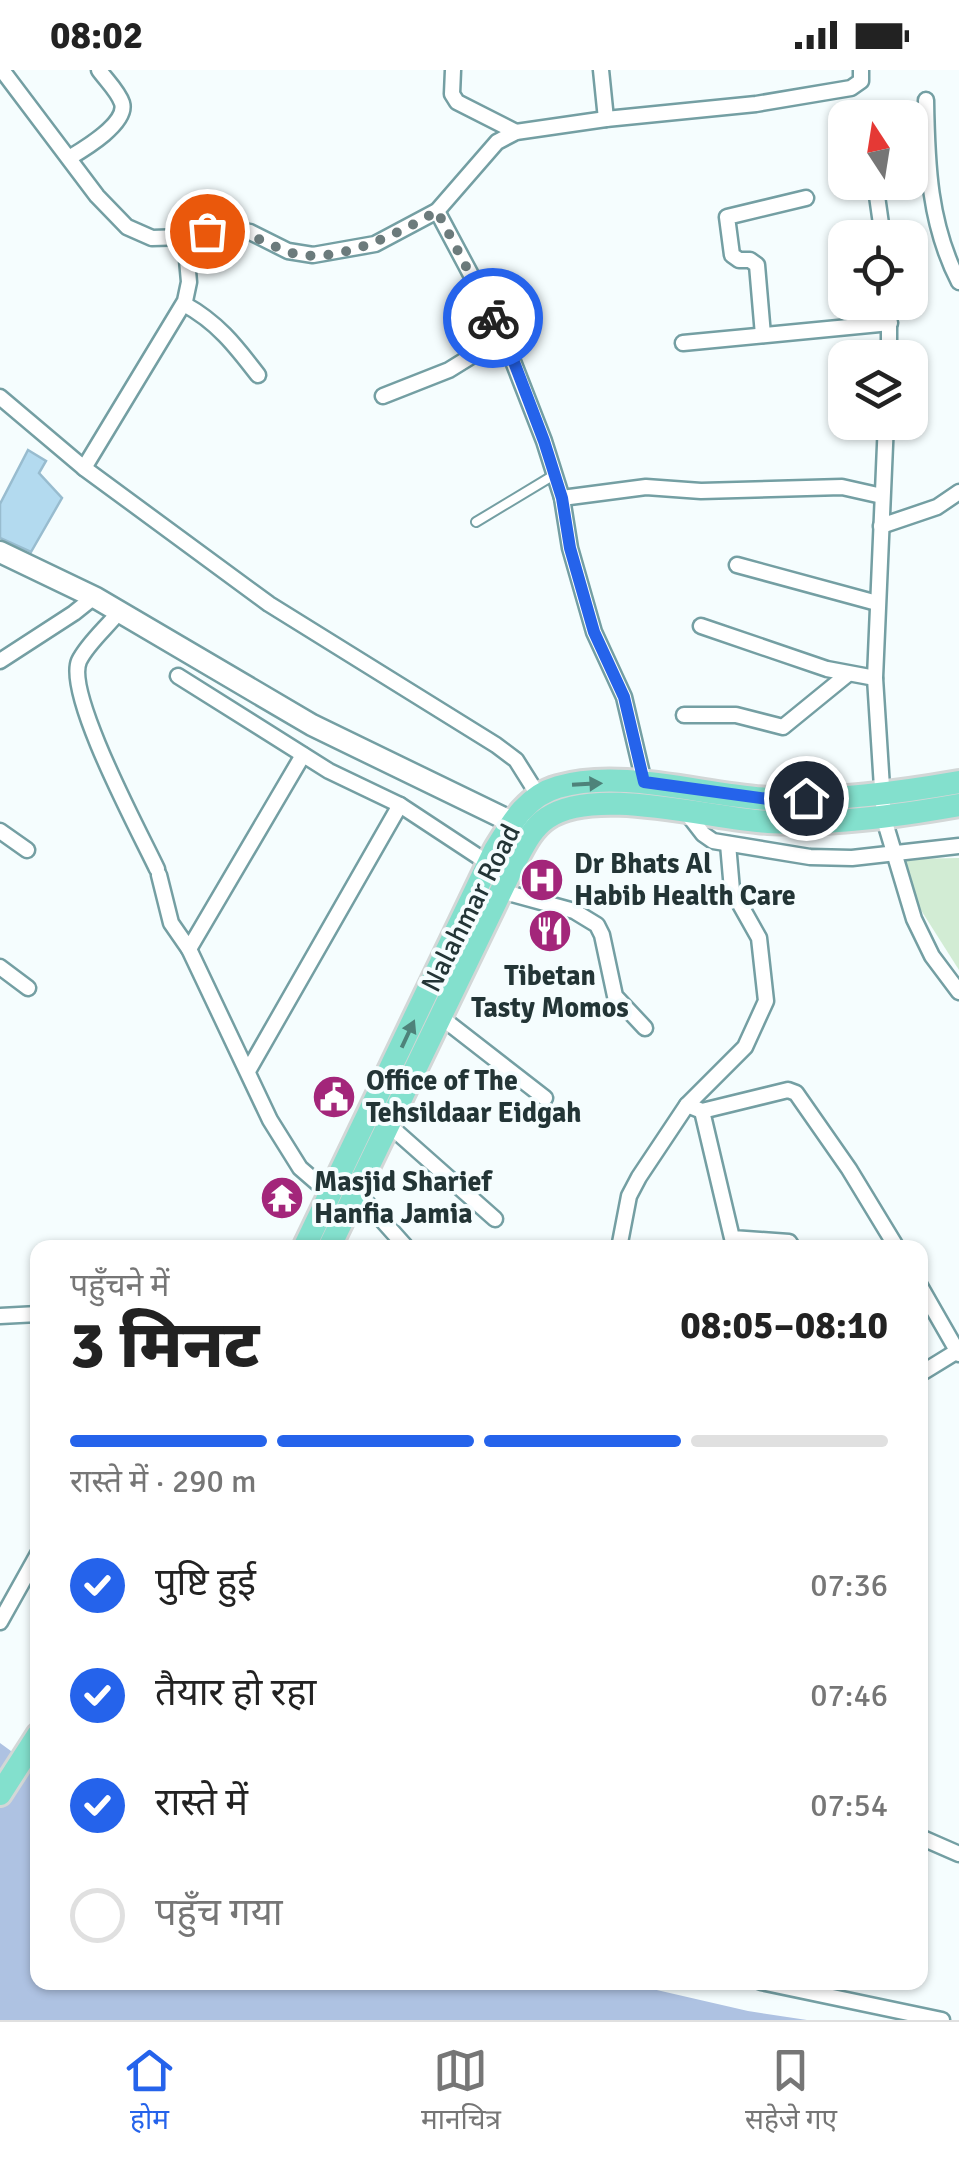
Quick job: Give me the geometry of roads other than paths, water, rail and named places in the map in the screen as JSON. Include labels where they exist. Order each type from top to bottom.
[{"type":"main road","name":"Nalahmar Road","points":[[333,1240],[502,891],[521,827],[538,795],[575,784],[644,782],[768,799],[883,807],[959,805]]},
{"type":"main road","name":"Nalahmar Road","points":[[308,1240],[488,863],[521,827],[579,807],[628,804],[767,822],[883,807],[959,782]]},
{"type":"main road","points":[[3,1791],[30,1748]]},
{"type":"street","points":[[2,70],[97,196],[128,226],[152,238],[232,228],[250,232],[288,252],[313,255],[375,244],[437,211],[496,142],[516,132],[738,106],[851,88],[861,81],[861,70]]},
{"type":"street","points":[[69,158],[121,118],[120,98],[99,70]]},
{"type":"street","points":[[452,70],[452,94],[457,102],[516,132]]},
{"type":"street","points":[[602,70],[606,119]]},
{"type":"street","points":[[928,174],[940,238],[959,282]]},
{"type":"street","points":[[763,335],[756,265],[732,255],[727,216],[806,198]]},
{"type":"street","points":[[437,211],[504,336],[555,474],[570,548],[594,632],[624,697],[644,782]]},
{"type":"street","points":[[84,468],[184,304],[189,282],[184,236]]},
{"type":"street","points":[[184,304],[208,317],[224,332],[258,374]]},
{"type":"street","points":[[890,320],[890,340]]},
{"type":"street","points":[[683,342],[890,324]]},
{"type":"street","points":[[384,396],[449,370],[504,336]]},
{"type":"street","points":[[0,397],[84,468],[269,604],[496,745],[516,760],[538,795]]},
{"type":"street","points":[[885,440],[875,678],[883,807],[892,852],[914,919],[932,956],[959,992]]},
{"type":"street","points":[[562,498],[646,487],[702,491],[842,487],[882,496]]},
{"type":"street","points":[[881,526],[936,507],[959,492]]},
{"type":"street","points":[[0,552],[94,596],[312,725],[521,827]]},
{"type":"street","points":[[738,565],[876,603]]},
{"type":"street","points":[[0,662],[94,596]]},
{"type":"street","points":[[118,613],[79,662],[88,724],[158,872],[171,923],[189,948],[270,1120],[300,1168],[330,1194]]},
{"type":"street","points":[[701,626],[796,660],[875,678]]},
{"type":"street","points":[[684,714],[751,717],[783,727],[848,674]]},
{"type":"street","points":[[178,676],[303,755],[400,806],[488,863]]},
{"type":"street","points":[[189,948],[303,755]]},
{"type":"street","points":[[248,1071],[400,806]]},
{"type":"street","points":[[685,811],[703,834],[728,844],[810,857],[852,858],[959,846]]},
{"type":"street","points":[[0,831],[27,850]]},
{"type":"street","points":[[621,1240],[630,1196],[694,1108],[745,1047],[766,1002],[759,938],[732,890],[728,844]]},
{"type":"street","points":[[502,891],[574,911],[597,925],[615,996],[645,1028]]},
{"type":"street","points":[[0,968],[28,988]]},
{"type":"street","points":[[442,1018],[545,1098]]},
{"type":"street","points":[[694,1108],[788,1090],[796,1093],[849,1168],[892,1240]]},
{"type":"street","points":[[694,1108],[732,1238],[760,1240]]},
{"type":"street","points":[[390,1126],[495,1219]]},
{"type":"street","points":[[356,1192],[400,1240]]},
{"type":"street","points":[[928,1303],[958,1352],[928,1369]]},
{"type":"street","points":[[0,1316],[30,1314]]},
{"type":"street","points":[[0,1622],[30,1568]]},
{"type":"street","points":[[928,1840],[959,1854]]},
{"type":"street","points":[[799,1990],[942,2020]]},
{"type":"lane","points":[[476,522],[555,474]]},
{"type":"water","points":[[0,1743],[30,1765],[30,1990],[657,1990],[807,2020],[0,2020]]},
{"type":"place","name":"Dr Bhats Al Habib Health Care","points":[[542,880]]},
{"type":"place","name":"Tibetan Tasty Momos","points":[[550,931]]},
{"type":"place","name":"Office of The Tehsildaar Eidgah","points":[[334,1097]]},
{"type":"place","name":"Masjid Sharief Hanfia Jamia","points":[[282,1198]]}]
